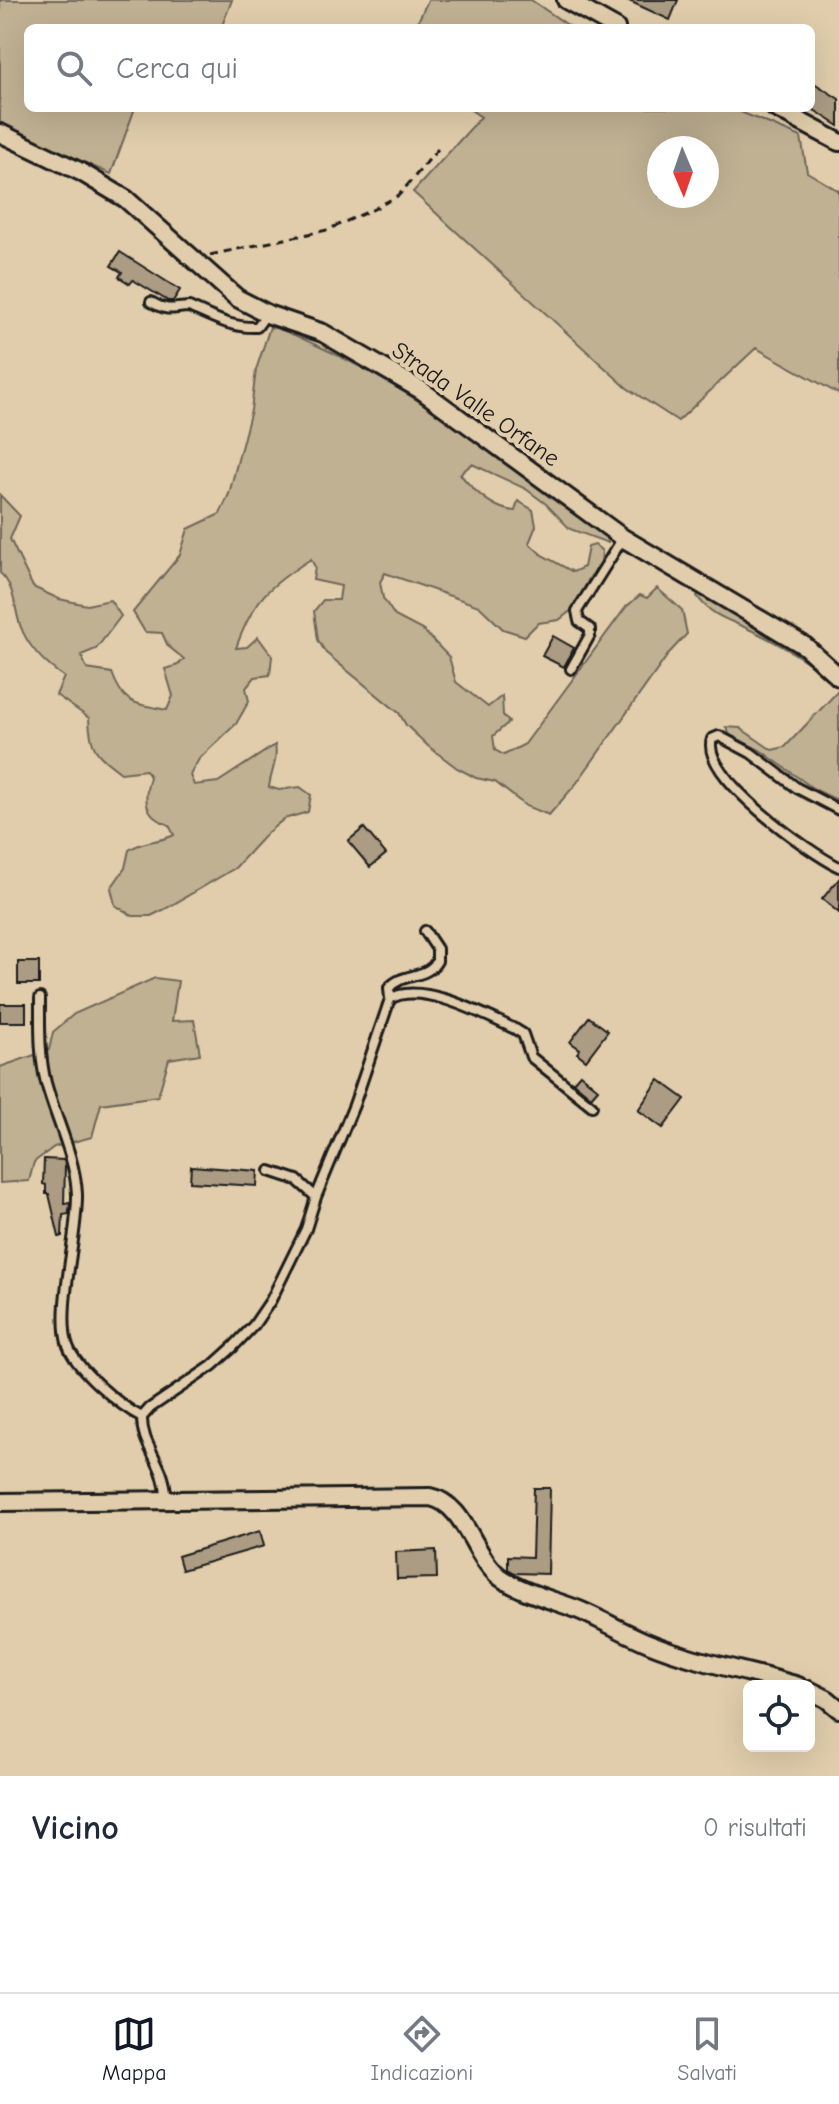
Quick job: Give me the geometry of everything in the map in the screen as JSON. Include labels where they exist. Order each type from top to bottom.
[{"type":"street","points":[[566,0],[609,24]]},
{"type":"street","points":[[783,112],[839,142]]},
{"type":"street","name":"Strada Valle Orfane","points":[[0,133],[81,172],[126,199],[237,298],[267,313],[323,333],[421,390],[623,538],[805,646],[839,677]]},
{"type":"street","points":[[0,1502],[441,1499],[450,1505],[484,1561],[501,1577],[519,1587],[587,1613],[652,1645],[777,1680]]},
{"type":"street","points":[[815,1693],[839,1709]]},
{"type":"lane","points":[[151,302],[174,311],[189,307],[222,323],[239,327],[257,327],[267,313]]},
{"type":"lane","points":[[571,669],[590,635],[590,629],[579,621],[577,611],[623,538]]},
{"type":"lane","points":[[839,810],[797,788],[732,741],[719,736],[712,739],[711,755],[732,785],[792,838],[839,867]]},
{"type":"lane","points":[[142,1417],[157,1403],[212,1366],[254,1325],[292,1262],[344,1133],[390,999],[389,988],[395,981],[427,973],[437,961],[437,949],[425,931]]},
{"type":"lane","points":[[390,999],[401,994],[432,996],[515,1029],[523,1034],[531,1057],[592,1106]]},
{"type":"lane","points":[[40,998],[45,1079],[72,1160],[77,1190],[77,1219],[64,1323],[68,1347],[90,1376],[128,1410],[142,1417]]},
{"type":"lane","points":[[270,1171],[297,1180],[316,1197]]},
{"type":"lane","points":[[142,1417],[143,1432],[166,1483],[166,1499]]},
{"type":"path","points":[[196,262],[218,252],[327,230],[374,209],[399,195],[438,149]]},
{"type":"shaded area","points":[[0,0],[232,0],[223,24],[24,24],[24,112],[134,112],[111,174],[0,127]]},
{"type":"shaded area","points":[[428,0],[531,0],[566,24],[417,24]]},
{"type":"shaded area","points":[[474,112],[741,112],[801,137],[807,172],[839,191],[839,394],[756,348],[678,421],[627,388],[413,192],[481,117]]},
{"type":"shaded area","points":[[270,327],[288,332],[355,364],[431,409],[609,536],[608,543],[570,529],[526,489],[472,464],[460,474],[484,498],[507,510],[515,511],[518,501],[533,510],[536,526],[529,543],[542,555],[573,572],[584,567],[588,547],[595,545],[602,551],[601,563],[573,609],[559,620],[538,623],[525,636],[503,629],[479,606],[385,573],[380,582],[383,598],[395,616],[424,631],[449,657],[456,682],[488,707],[502,696],[503,715],[509,722],[493,736],[495,750],[504,755],[525,744],[626,607],[640,595],[647,598],[657,588],[682,610],[687,634],[670,652],[576,784],[549,815],[526,806],[495,782],[476,778],[457,768],[428,746],[406,725],[399,713],[326,653],[318,640],[314,611],[323,600],[339,600],[341,586],[313,580],[315,567],[311,559],[273,586],[249,618],[236,648],[247,647],[258,637],[272,656],[270,675],[255,677],[246,688],[249,701],[236,724],[199,759],[190,775],[194,785],[218,782],[275,745],[269,787],[279,790],[300,787],[311,795],[308,812],[284,819],[235,868],[151,916],[133,916],[115,905],[111,888],[125,868],[129,850],[174,835],[169,825],[150,812],[146,793],[150,777],[146,770],[121,773],[100,756],[93,744],[89,718],[56,695],[64,677],[38,654],[23,633],[11,590],[0,573],[0,495],[20,516],[10,539],[33,587],[59,599],[87,605],[110,600],[121,616],[96,649],[81,655],[87,669],[112,673],[121,692],[132,701],[167,710],[173,696],[165,669],[178,665],[184,659],[168,646],[162,633],[145,632],[133,612],[180,555],[188,529],[220,514],[229,494],[251,410],[256,370]]},
{"type":"shaded area","points":[[700,592],[787,643],[839,682],[839,688],[788,650],[716,614],[697,596]]},
{"type":"shaded area","points":[[839,690],[839,801],[814,789],[760,750],[730,735],[726,727],[740,728],[772,750],[785,747]]},
{"type":"shaded area","points":[[155,978],[178,981],[172,1021],[194,1020],[200,1054],[169,1059],[158,1096],[101,1104],[92,1137],[54,1147],[34,1162],[29,1181],[0,1183],[0,1067],[49,1050],[53,1032],[74,1014]]},
{"type":"building","points":[[627,0],[678,0],[670,20]]},
{"type":"building","points":[[815,84],[839,99],[839,126],[815,111]]},
{"type":"building","points":[[120,252],[180,290],[173,301],[133,280],[130,284],[119,277],[122,272],[111,266]]},
{"type":"building","points":[[553,636],[574,648],[564,667],[542,656]]},
{"type":"building","points":[[364,828],[386,854],[370,867],[348,841]]},
{"type":"building","points":[[839,879],[839,913],[822,899]]},
{"type":"building","points":[[18,962],[39,962],[39,984],[18,984]]},
{"type":"building","points":[[0,1004],[26,1004],[26,1022],[0,1022]]},
{"type":"building","points":[[589,1017],[608,1031],[586,1060],[577,1053],[580,1049],[570,1042]]},
{"type":"building","points":[[580,1074],[598,1089],[591,1097],[573,1082]]},
{"type":"building","points":[[659,1080],[685,1099],[663,1128],[638,1110]]},
{"type":"building","points":[[44,1159],[64,1160],[65,1165],[64,1204],[70,1203],[69,1214],[63,1215],[62,1236],[59,1237],[49,1194],[46,1194],[46,1185],[43,1184]]},
{"type":"building","points":[[191,1166],[258,1171],[257,1186],[190,1182]]},
{"type":"building","points":[[534,1488],[550,1488],[548,1574],[515,1573],[508,1569],[508,1556],[532,1557]]},
{"type":"building","points":[[260,1531],[264,1546],[182,1570],[178,1556]]},
{"type":"building","points":[[436,1550],[437,1578],[397,1579],[396,1552]]}]
